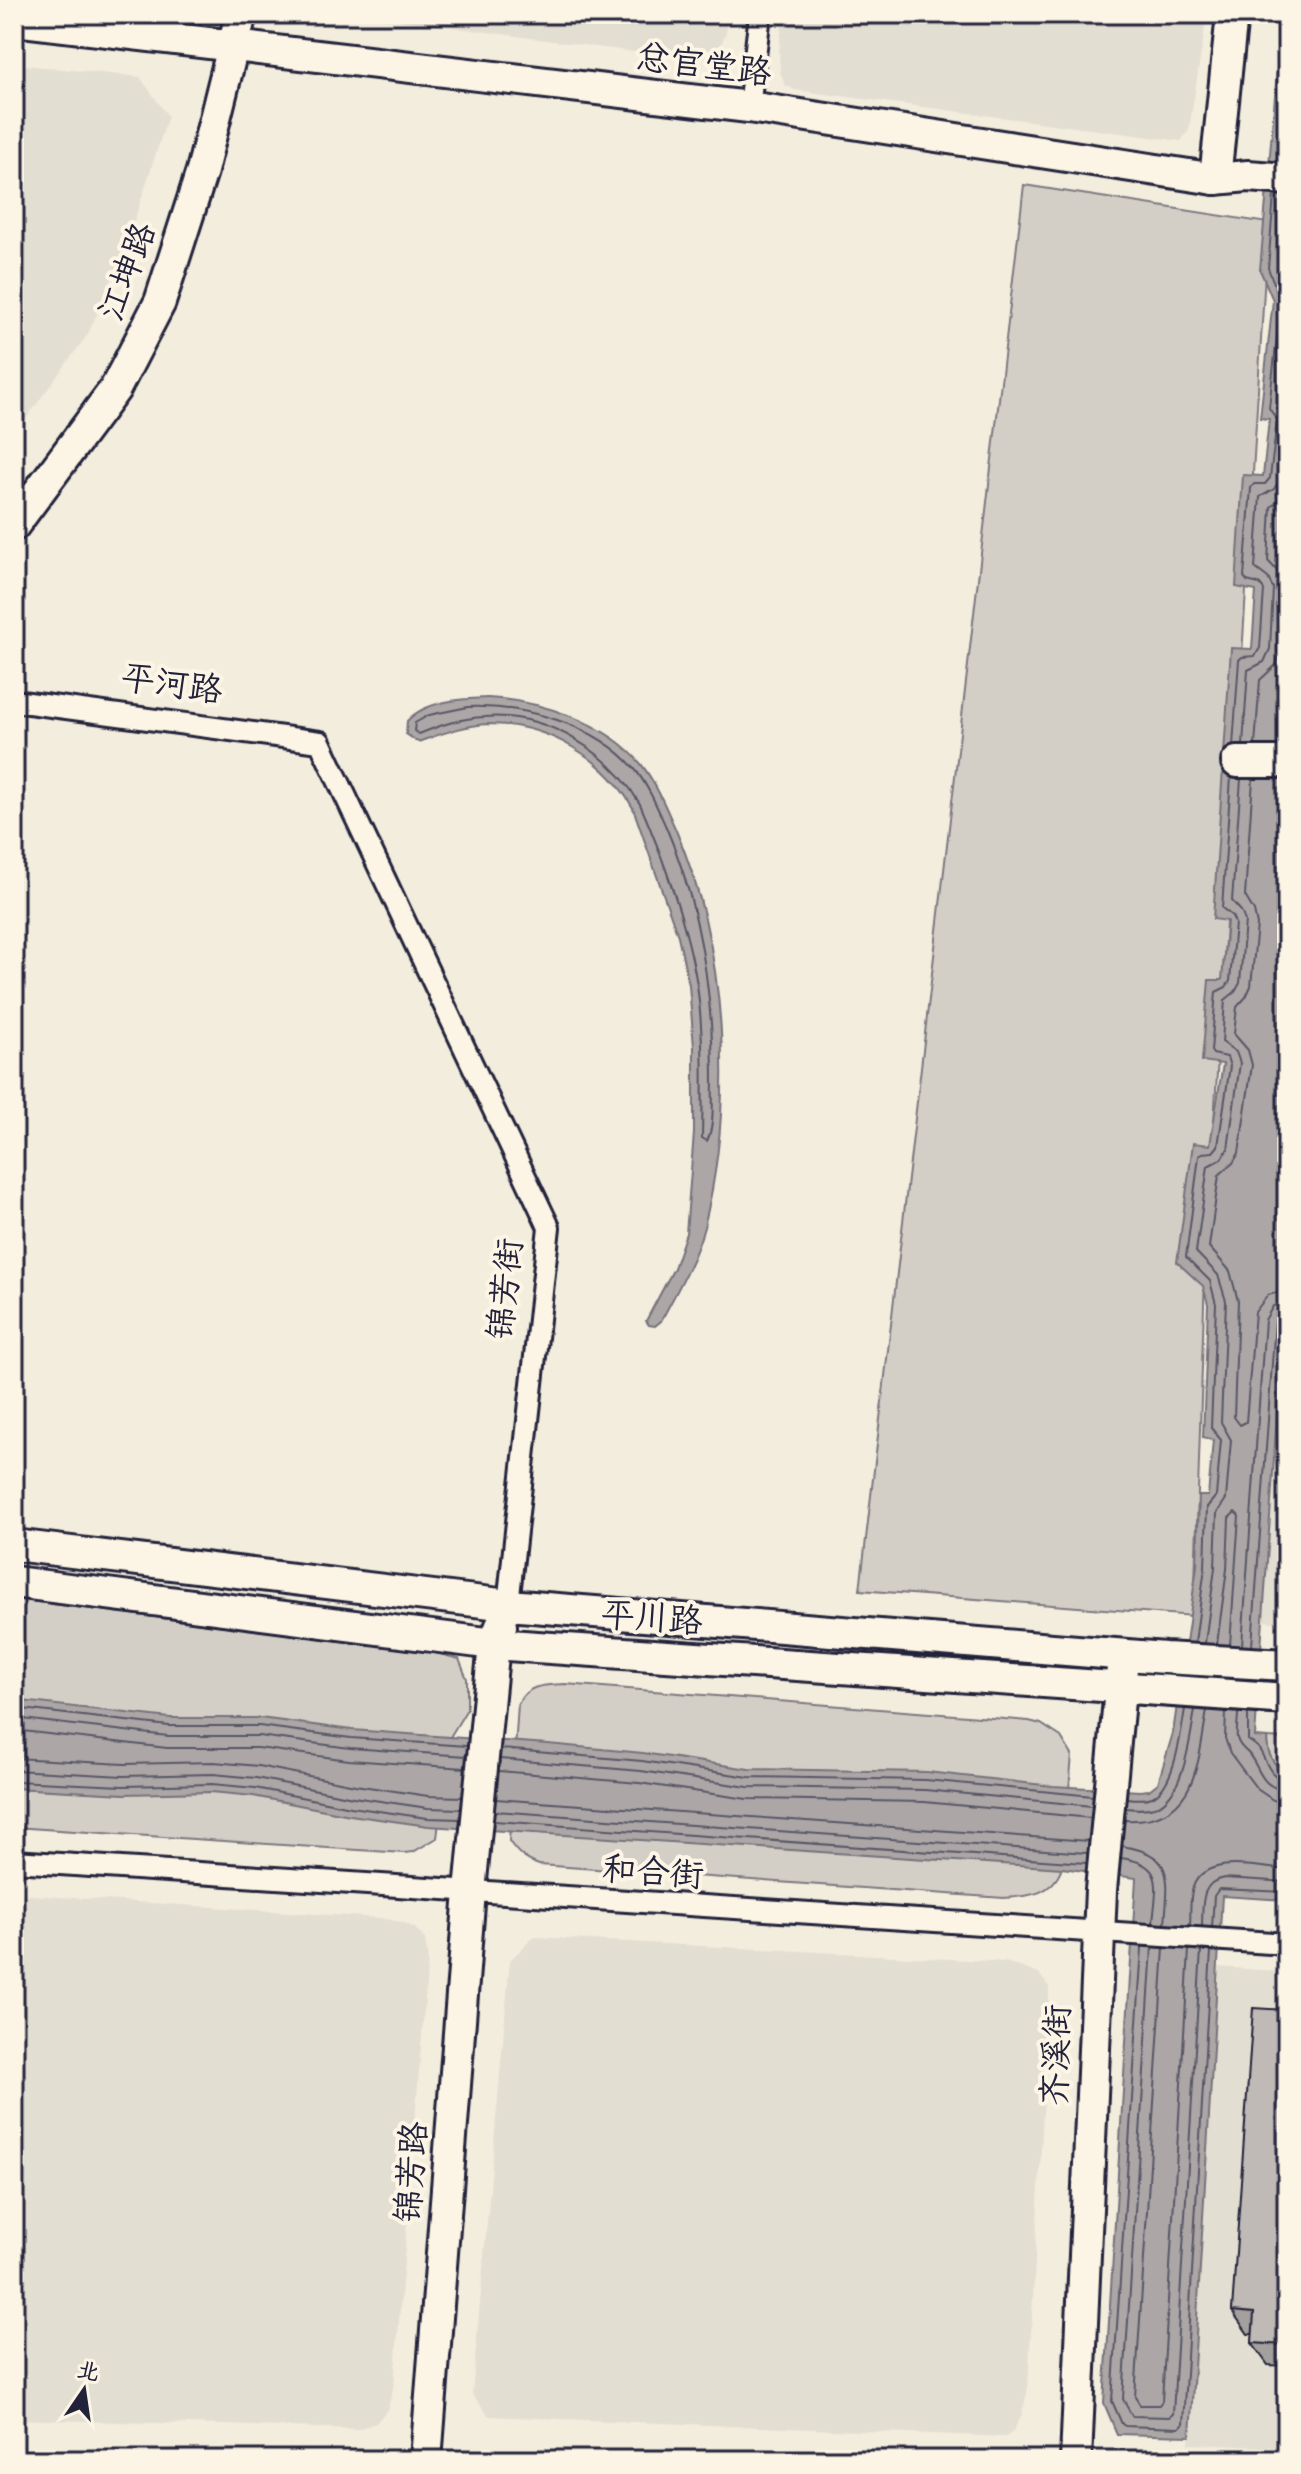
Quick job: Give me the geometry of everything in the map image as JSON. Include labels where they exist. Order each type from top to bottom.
[{"type":"street","name":"江坤路","points":[[14,525],[115,389],[160,302],[202,171],[241,14]]},
{"type":"street","points":[[749,107],[760,14]]},
{"type":"street","points":[[1215,179],[1232,14]]},
{"type":"street","name":"总官堂路","points":[[14,20],[749,107],[1215,179],[1248,176],[1287,179]]},
{"type":"street","name":"平河路","points":[[14,701],[320,742]]},
{"type":"street","name":"锦芳街","points":[[320,742],[549,1227],[508,1605],[494,1644],[470,1891]]},
{"type":"street","points":[[1237,762],[1287,762]]},
{"type":"street","name":"平川路","points":[[14,1545],[508,1605],[1286,1665]]},
{"type":"street","name":"平川路","points":[[14,1582],[494,1644],[1284,1699]]},
{"type":"street","name":"齐溪街","points":[[1076,2460],[1110,1932],[1101,1890],[1124,1654]]},
{"type":"street","name":"和合街","points":[[14,1861],[1287,1944]]},
{"type":"street","name":"锦芳路","points":[[426,2460],[470,1891]]},
{"type":"shaded area","points":[[354,14],[728,14],[720,47],[704,58],[686,59]]},
{"type":"shaded area","points":[[783,14],[1207,14],[1189,130],[1181,141],[795,90],[785,85],[780,72]]},
{"type":"shaded area","points":[[14,64],[140,77],[168,116],[126,247],[88,334],[14,435]]},
{"type":"shaded area","points":[[1024,185],[1268,223],[1205,1273],[1194,1616],[860,1590]]},
{"type":"shaded area","points":[[1287,1267],[1287,1623],[1261,1621]]},
{"type":"shaded area","points":[[14,1599],[436,1653],[459,1659],[467,1679],[467,1709],[450,1737],[437,1838],[413,1852],[404,1853],[14,1827]]},
{"type":"shaded area","points":[[565,1684],[1041,1724],[1061,1737],[1072,1755],[1062,1868],[1046,1889],[1031,1895],[1004,1898],[539,1865],[522,1856],[509,1841],[518,1704],[532,1689]]},
{"type":"shaded area","points":[[1267,1738],[1287,1739],[1287,1774],[1272,1759]]},
{"type":"shaded area","points":[[14,1894],[380,1918],[415,1928],[425,1939],[428,1960],[394,2384],[388,2409],[376,2423],[357,2429],[14,2419]]},
{"type":"shaded area","points":[[534,1937],[1006,1962],[1039,1974],[1049,1987],[1049,2004],[1028,2388],[1022,2414],[1014,2430],[1006,2437],[489,2416],[472,2394],[510,1960]]},
{"type":"shaded area","points":[[1218,1967],[1287,1972],[1287,2448],[1189,2444]]},
{"type":"water","points":[[1282,14],[1287,14],[1287,1267],[1255,1737],[1267,1738],[1272,1759],[1287,1774],[1287,1900],[1222,1896],[1190,2436],[1117,2434],[1104,2403],[1136,1878],[1062,1868],[428,1826],[253,1796],[211,1792],[124,1794],[14,1788],[14,1700],[170,1718],[260,1718],[352,1730],[548,1744],[643,1753],[749,1769],[927,1772],[1053,1786],[1140,1791],[1149,1790],[1158,1783],[1173,1733],[1197,1566],[1199,1496],[1208,1496],[1213,1440],[1203,1437],[1208,1304],[1203,1286],[1177,1262],[1193,1143],[1210,1145],[1223,1064],[1202,1061],[1209,980],[1222,980],[1227,921],[1213,919],[1231,648],[1252,649],[1256,591],[1236,587],[1243,475],[1263,476],[1269,419],[1260,418],[1273,300],[1260,270]]},
{"type":"water","points":[[488,698],[529,704],[571,716],[610,736],[627,749],[646,771],[668,811],[692,874],[706,923],[721,1025],[720,1129],[714,1179],[696,1251],[661,1321],[655,1326],[646,1321],[674,1268],[686,1233],[694,1133],[694,1047],[689,985],[678,936],[633,808],[621,790],[591,759],[553,737],[511,726],[471,726],[418,742],[406,734],[407,721],[424,709],[445,702]]},
{"type":"building","points":[[1253,2008],[1287,2010],[1287,2345],[1252,2343],[1254,2313],[1232,2311]]}]
